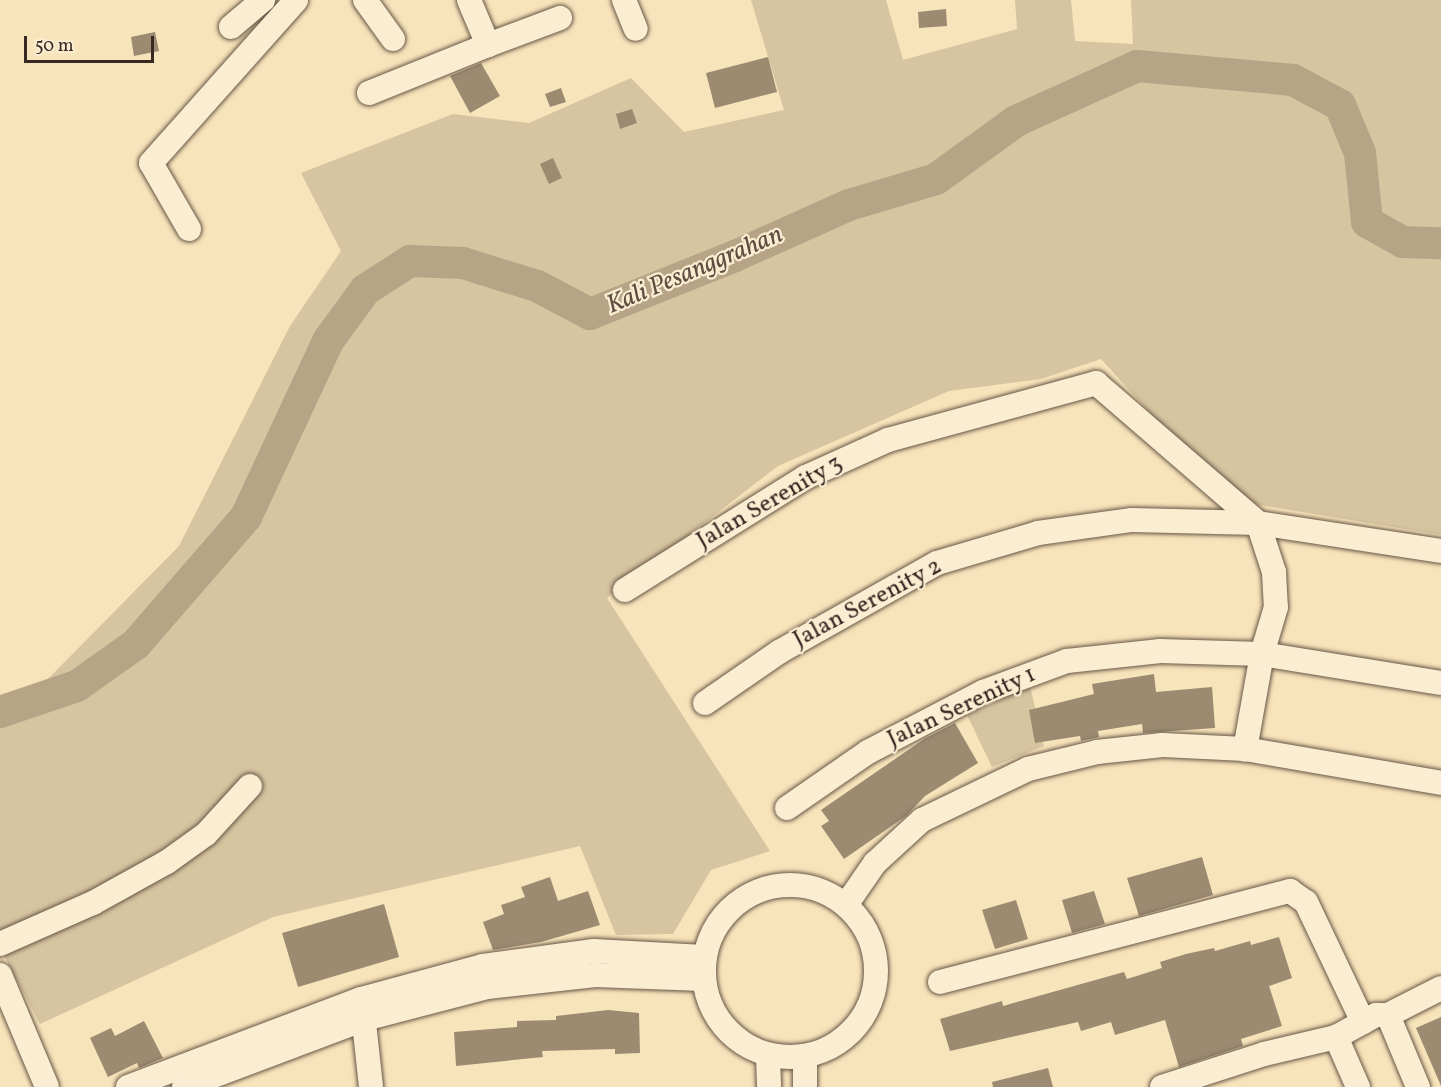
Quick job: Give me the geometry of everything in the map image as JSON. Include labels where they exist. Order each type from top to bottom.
[{"type":"street","points":[[231,27],[263,0]]},
{"type":"street","points":[[189,229],[151,162],[274,10],[296,0]]},
{"type":"street","points":[[365,0],[393,39]]},
{"type":"street","points":[[469,0],[488,45]]},
{"type":"street","points":[[624,0],[636,29]]},
{"type":"street","points":[[369,93],[560,18]]},
{"type":"street","name":"Jalan Serenity 3","points":[[625,590],[806,477],[888,440],[1096,383],[1258,524]]},
{"type":"street","name":"Jalan Serenity 2","points":[[705,703],[779,652],[937,563],[1038,533],[1132,520],[1258,524],[1441,551]]},
{"type":"street","points":[[1245,749],[1262,654],[1276,607],[1274,572],[1258,524]]},
{"type":"street","name":"Jalan Serenity 1","points":[[787,808],[868,752],[983,692],[1067,661],[1160,651],[1262,654],[1441,683]]},
{"type":"street","points":[[846,905],[875,863],[922,820],[1028,769],[1097,752],[1163,745],[1245,749],[1441,783]]},
{"type":"street","points":[[0,944],[93,903],[167,862],[206,834],[250,786]]},
{"type":"street","points":[[783,884],[805,886],[827,893],[846,905],[863,925],[873,949],[876,976],[871,1001],[856,1028],[833,1047],[805,1057],[768,1056],[744,1045],[724,1028],[710,1005],[704,968],[713,930],[731,907],[755,892],[783,884]]},
{"type":"street","points":[[940,982],[1290,891],[1306,902],[1363,1022]]},
{"type":"street","points":[[128,1087],[363,1009],[483,966],[544,955],[594,951],[704,968]]},
{"type":"street","points":[[0,975],[47,1087]]},
{"type":"street","points":[[1162,1087],[1264,1054],[1336,1037],[1363,1022],[1388,1015],[1441,988]]},
{"type":"street","points":[[184,1087],[363,1009]]},
{"type":"street","points":[[363,1009],[371,1087]]},
{"type":"street","points":[[1388,1015],[1418,1087]]},
{"type":"street","points":[[1336,1037],[1358,1087]]},
{"type":"street","points":[[768,1056],[769,1087]]},
{"type":"street","points":[[805,1057],[805,1087]]},
{"type":"shaded area","points":[[751,0],[886,0],[903,60],[1017,29],[1015,0],[1071,0],[1075,41],[1133,44],[1131,0],[1441,0],[1441,535],[1229,500],[1101,359],[1041,379],[949,391],[778,466],[607,598],[770,851],[711,870],[673,934],[616,935],[580,846],[273,917],[40,1024],[0,948],[0,697],[41,686],[179,546],[290,326],[341,251],[301,173],[453,114],[529,123],[631,78],[684,132],[784,110]]},
{"type":"shaded area","points":[[1030,686],[1044,746],[992,767],[967,715]]},
{"type":"building","points":[[946,9],[947,26],[919,28],[918,12]]},
{"type":"building","points":[[155,32],[159,51],[134,56],[131,37]]},
{"type":"building","points":[[768,57],[777,92],[715,108],[706,73]]},
{"type":"building","points":[[481,63],[500,96],[470,113],[450,76]]},
{"type":"building","points":[[561,88],[566,102],[550,107],[545,94]]},
{"type":"building","points":[[632,109],[637,123],[620,129],[616,114]]},
{"type":"building","points":[[553,158],[562,178],[549,184],[540,164]]},
{"type":"building","points":[[1154,674],[1156,692],[1212,687],[1215,728],[1143,733],[1142,724],[1098,731],[1099,737],[1081,741],[1080,736],[1035,743],[1029,710],[1094,694],[1092,684]]},
{"type":"building","points":[[955,723],[978,763],[925,796],[906,816],[844,859],[821,826],[829,821],[821,810],[924,739]]},
{"type":"building","points":[[1202,857],[1213,895],[1139,916],[1127,878]]},
{"type":"building","points":[[550,877],[558,901],[588,891],[600,925],[541,942],[493,950],[483,922],[504,914],[501,905],[525,897],[521,887]]},
{"type":"building","points":[[1094,891],[1105,924],[1072,933],[1062,900]]},
{"type":"building","points":[[1016,900],[1028,939],[995,949],[982,910]]},
{"type":"building","points":[[384,904],[399,957],[298,987],[282,933]]},
{"type":"building","points":[[1279,937],[1292,978],[1269,986],[1282,1026],[1241,1039],[1243,1046],[1179,1067],[1165,1020],[1115,1035],[1111,1022],[1081,1031],[1078,1022],[950,1051],[940,1019],[1002,1001],[1003,1006],[1124,972],[1127,979],[1162,968],[1160,962],[1186,954],[1214,948],[1215,951],[1250,941],[1251,945]]},
{"type":"building","points":[[608,1010],[639,1013],[640,1053],[615,1054],[615,1049],[542,1051],[543,1057],[456,1066],[454,1032],[517,1027],[517,1021],[556,1020],[556,1016]]},
{"type":"building","points":[[1441,1017],[1441,1086],[1416,1028]]},
{"type":"building","points":[[144,1021],[163,1058],[139,1068],[137,1063],[108,1077],[90,1038],[111,1028],[115,1036]]},
{"type":"building","points":[[1048,1068],[1053,1087],[993,1087],[992,1082]]},
{"type":"waterway","name":"Kali Pesanggrahan","points":[[0,712],[77,686],[136,644],[246,517],[328,341],[365,290],[410,261],[463,263],[537,286],[590,314],[735,256],[849,205],[936,179],[1016,121],[1137,66],[1293,80],[1340,105],[1360,153],[1367,222],[1403,242],[1441,243]]}]
